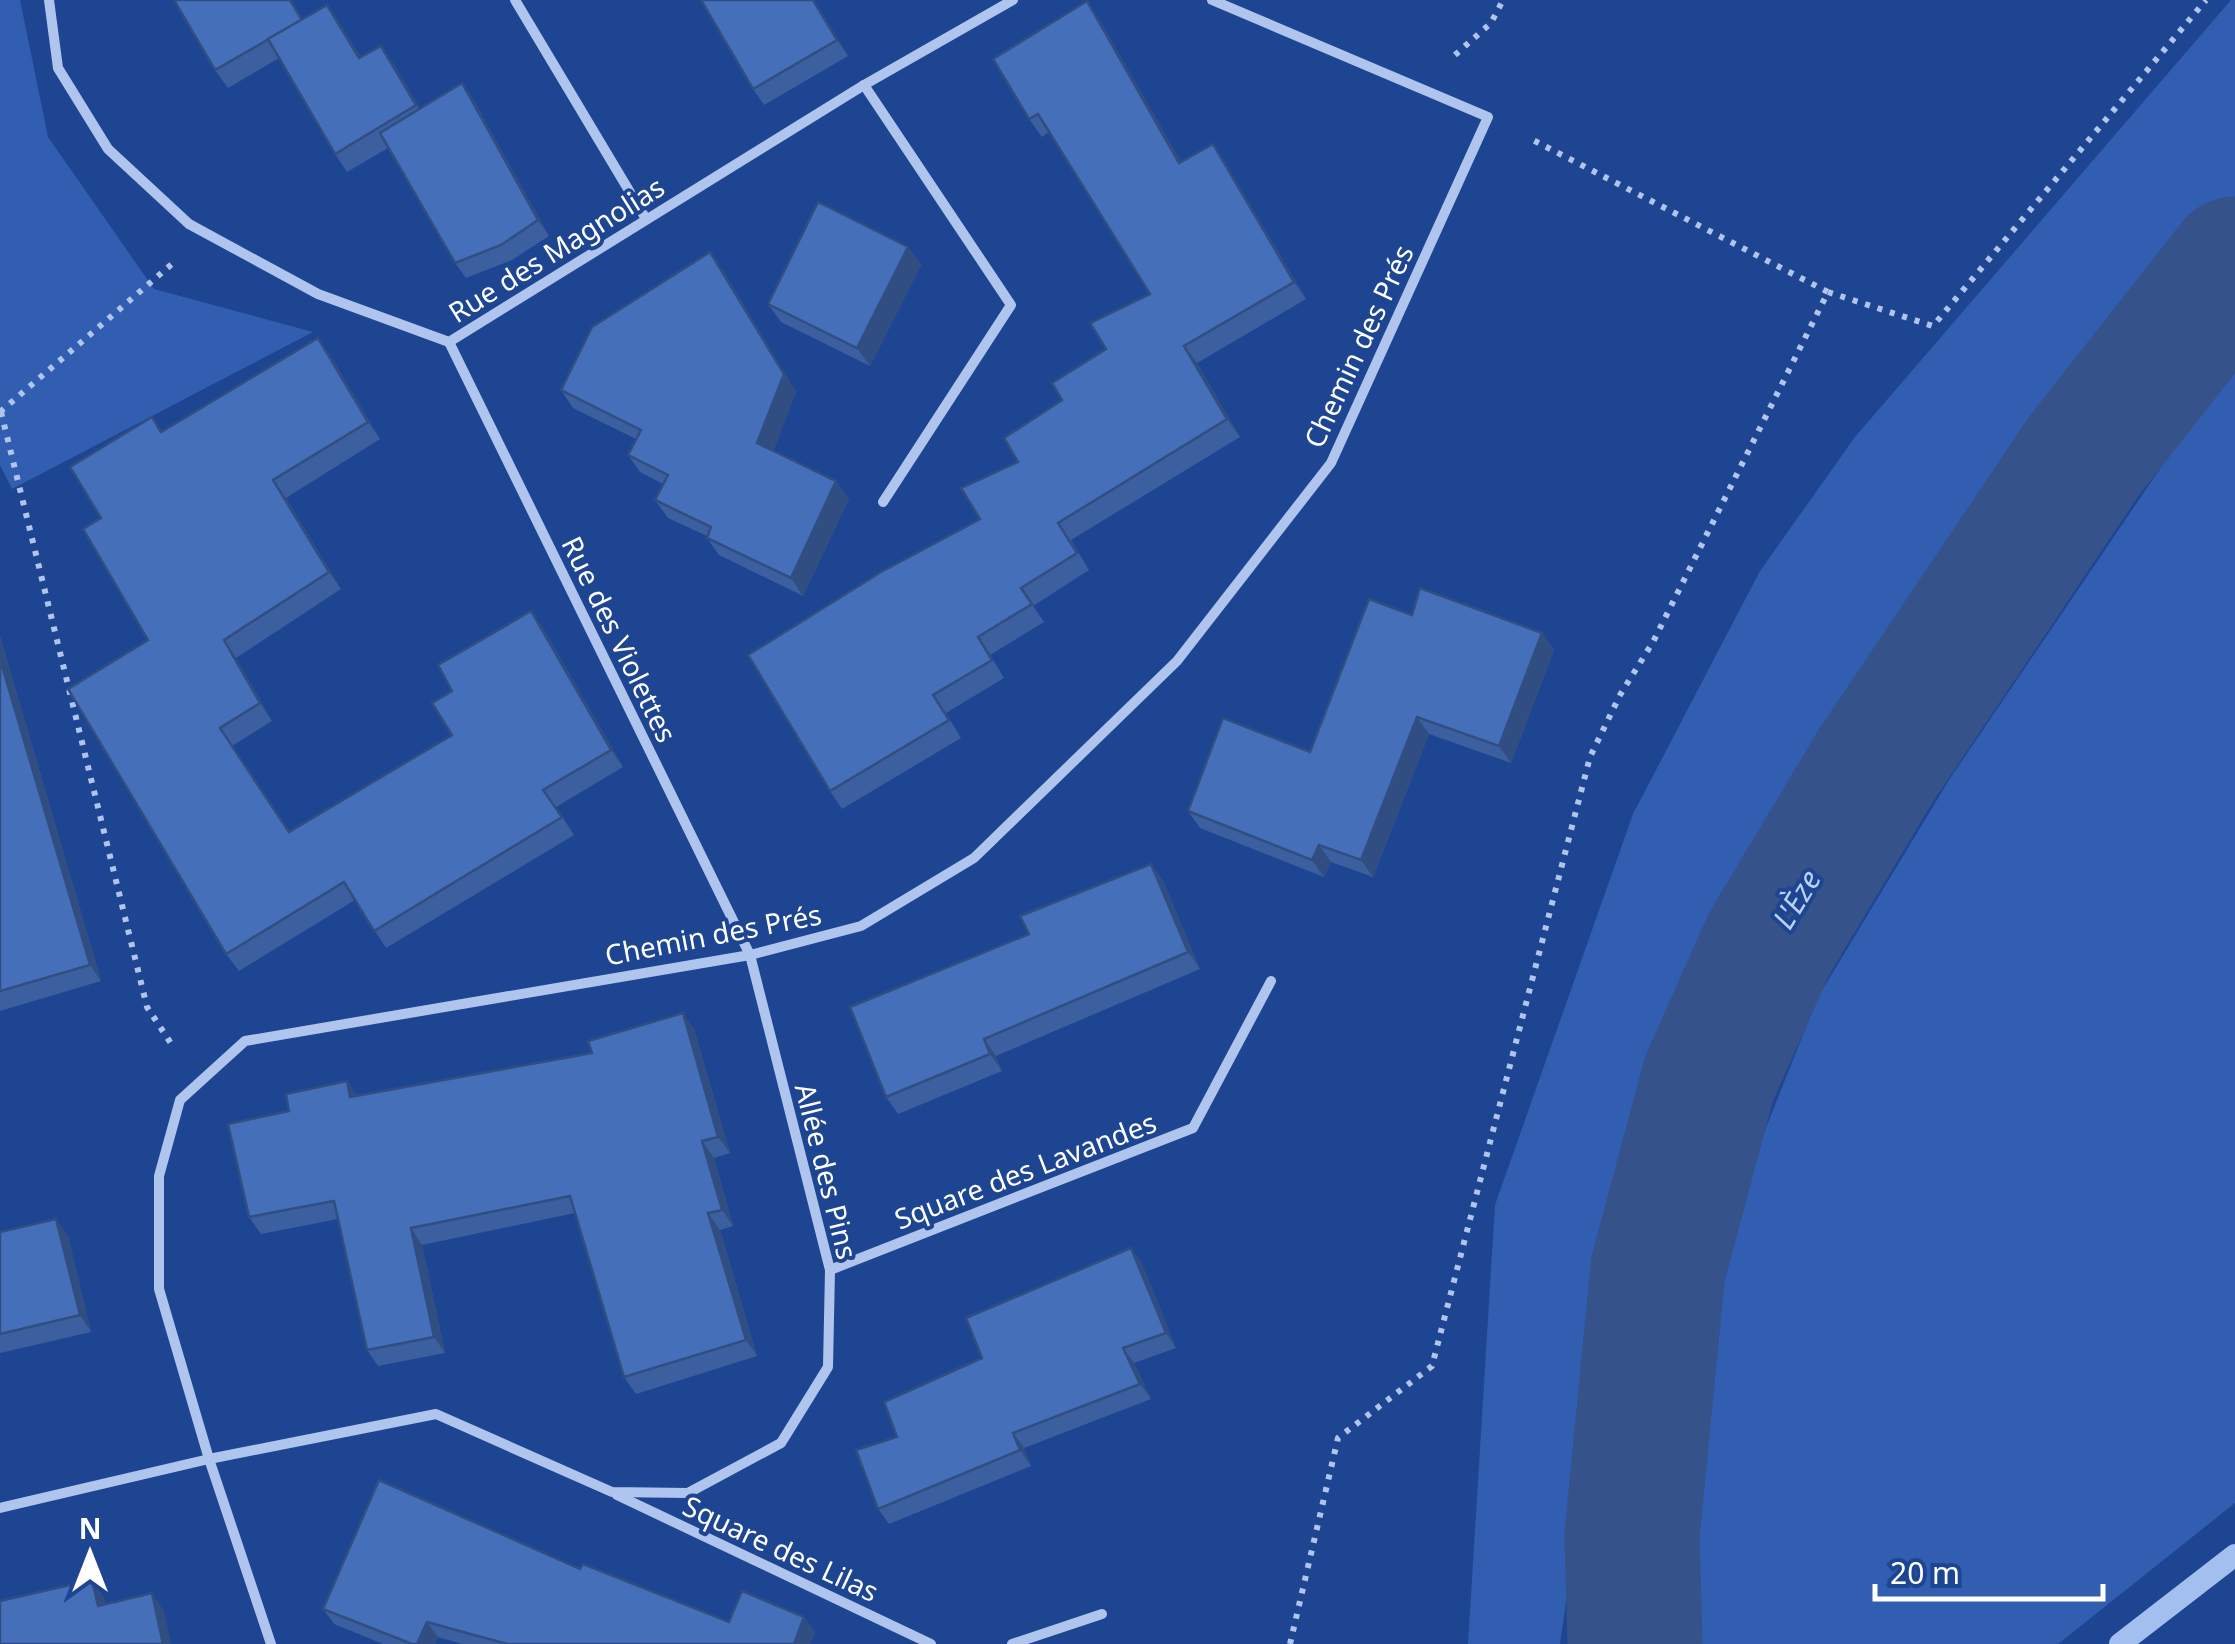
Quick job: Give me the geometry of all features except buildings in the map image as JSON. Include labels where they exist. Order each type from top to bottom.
[{"type":"street","name":"Rue des Magnolias","points":[[49,0],[58,68],[108,150],[189,224],[318,294],[449,342],[864,85],[1013,0]]},
{"type":"street","points":[[514,0],[646,219]]},
{"type":"street","points":[[1212,0],[1488,117]]},
{"type":"street","points":[[864,85],[1010,304],[883,502]]},
{"type":"street","name":"Chemin des Prés","points":[[270,1644],[209,1459],[159,1289],[159,1176],[180,1100],[245,1041],[750,955],[862,926],[974,858],[1177,661],[1330,463],[1488,117]]},
{"type":"street","name":"Rue des Violettes","points":[[449,342],[750,955]]},
{"type":"street","name":"Allée des Pins","points":[[209,1459],[436,1414],[612,1492],[688,1493],[781,1443],[828,1367],[830,1270],[750,955]]},
{"type":"street","name":"Square des Lavandes","points":[[830,1270],[1194,1128],[1271,982]]},
{"type":"street","points":[[0,1508],[209,1459]]},
{"type":"street","name":"Square des Lilas","points":[[612,1492],[931,1644]]},
{"type":"street","points":[[1012,1644],[1102,1614]]},
{"type":"path","points":[[1418,88],[1491,24],[1503,0]]},
{"type":"path","points":[[1488,117],[1828,292],[1933,326],[2206,0]]},
{"type":"path","points":[[198,1085],[147,1007],[0,412],[208,234]]},
{"type":"path","points":[[1290,1644],[1338,1438],[1432,1366],[1590,757],[1620,695],[1654,642],[1828,292]]},
{"type":"shaded area","points":[[0,0],[20,0],[48,137],[154,289],[313,332],[12,489],[0,465]]},
{"type":"shaded area","points":[[2231,0],[2235,0],[2235,211],[1837,748],[1696,995],[1609,1303],[1560,1644],[1468,1644],[1495,1205],[1633,814],[1760,571],[1855,437]]},
{"type":"shaded area","points":[[2235,358],[2235,1503],[2058,1644],[1660,1644],[1652,1556],[1662,1437],[1719,1246],[1818,997],[1949,780]]},
{"type":"waterway","name":"L'Èze","points":[[1635,1644],[1632,1535],[1658,1269],[1709,1079],[1769,944],[1875,767],[2084,456],[2235,264]]},
{"type":"waterway","points":[[2120,1644],[2235,1555]]}]
